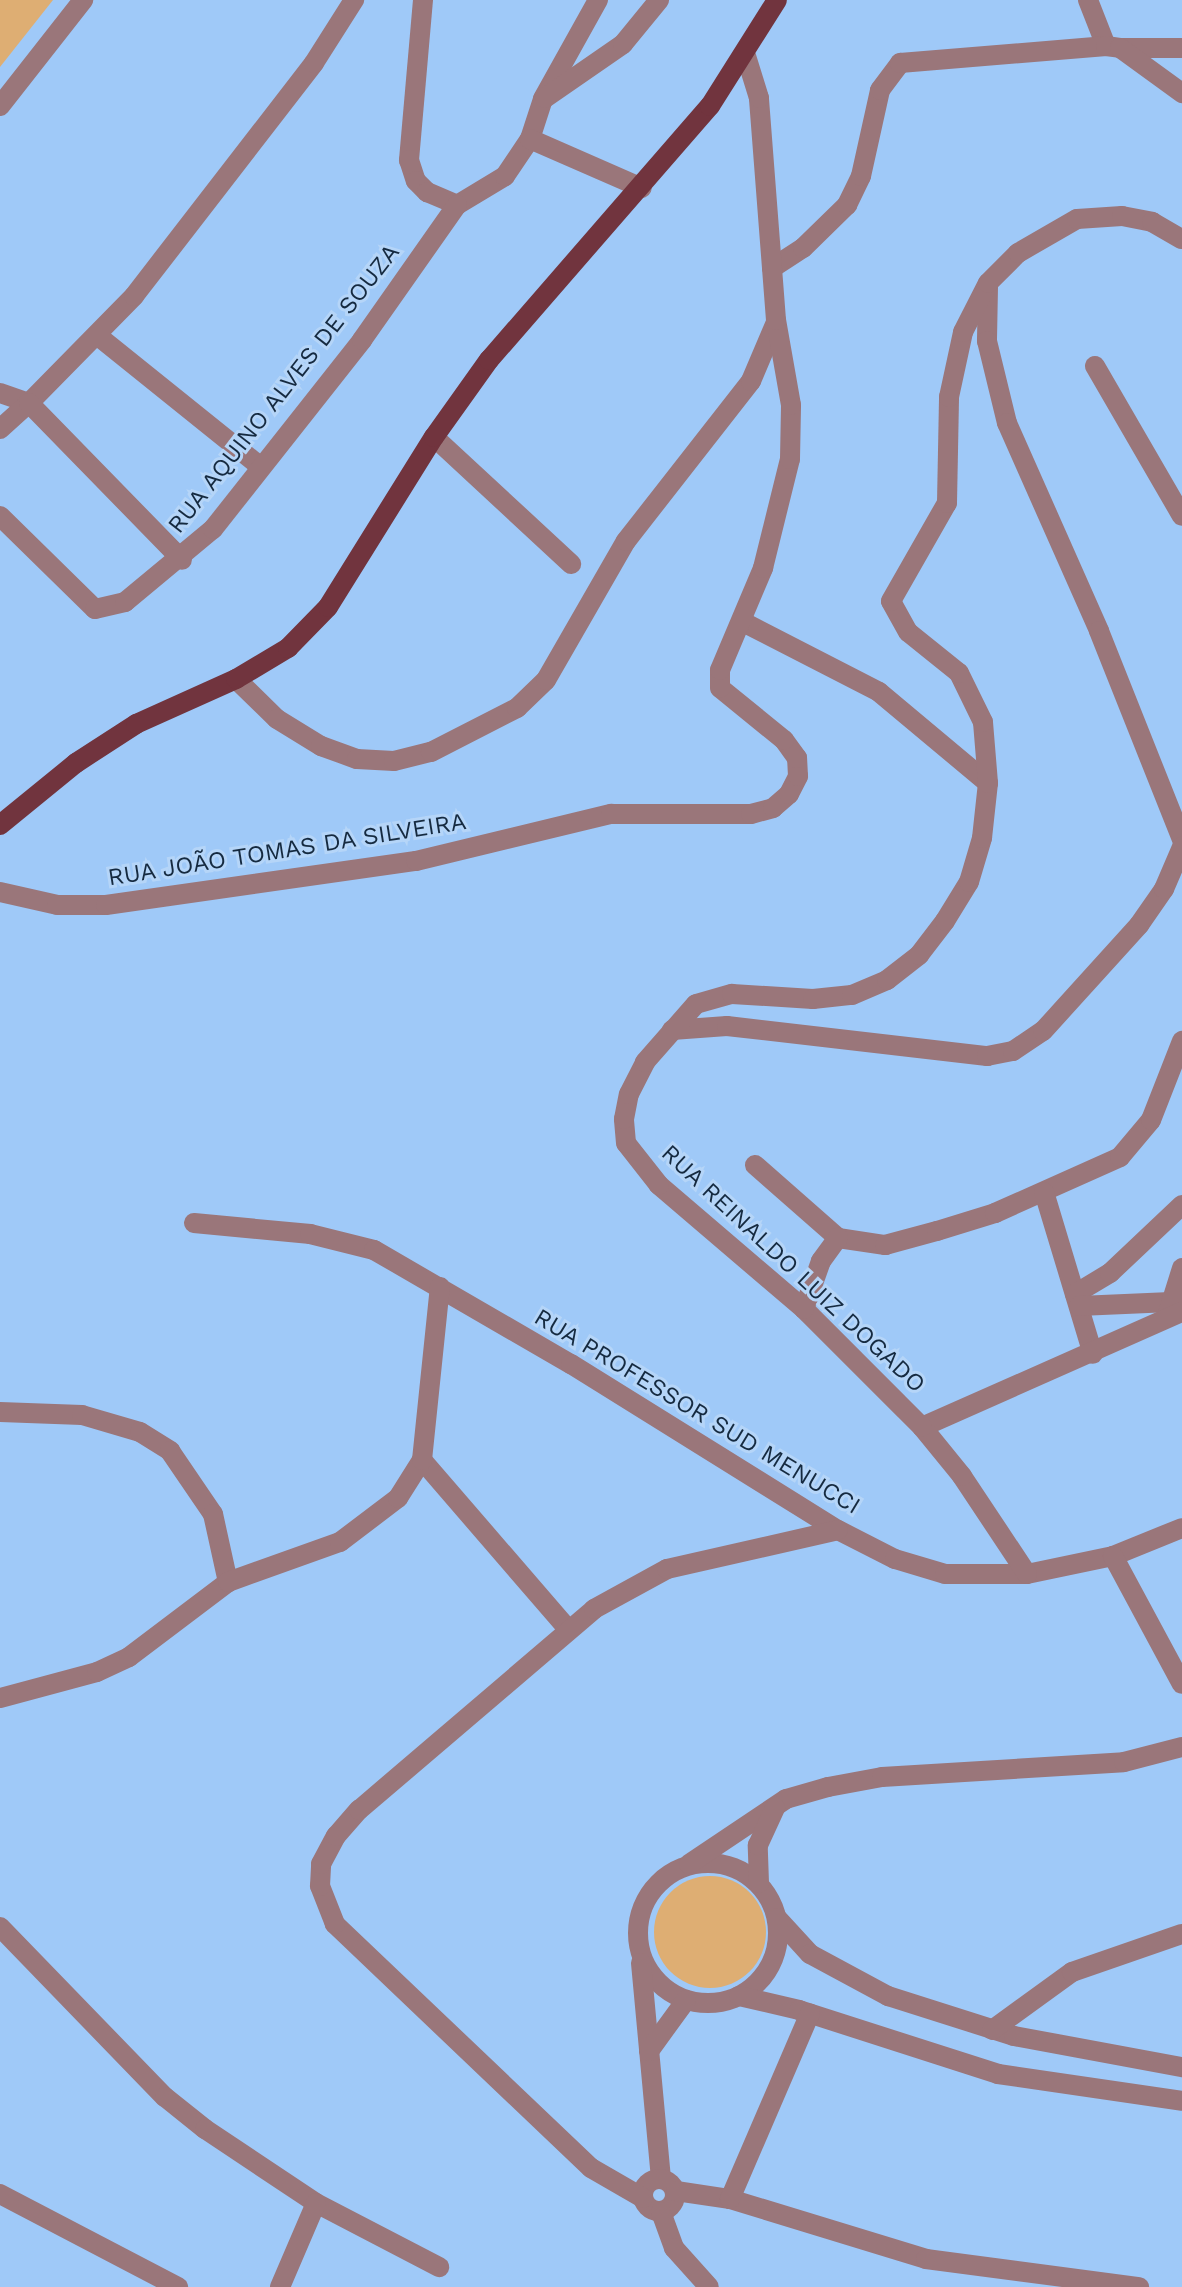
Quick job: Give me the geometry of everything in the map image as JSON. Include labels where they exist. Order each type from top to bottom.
[{"type":"main road","points":[[0,825],[76,763],[136,724],[236,679],[288,648],[328,607],[434,437],[489,360],[642,188],[746,56],[777,0]]},
{"type":"street","points":[[0,106],[83,0]]},
{"type":"street","points":[[0,429],[98,336],[238,166],[354,0]]},
{"type":"street","points":[[423,0],[409,160],[416,181],[427,192],[457,205],[505,176],[530,139],[543,99],[598,0]]},
{"type":"street","points":[[543,99],[623,44],[659,0]]},
{"type":"street","points":[[1088,0],[1113,47],[1182,93]]},
{"type":"street","points":[[772,268],[803,248],[847,205],[861,176],[880,90],[900,63],[1113,47],[1182,48]]},
{"type":"street","name":"RUA JOÃO TOMAS DA SILVEIRA","points":[[0,892],[57,905],[106,905],[416,861],[611,814],[751,814],[773,808],[798,776],[797,758],[784,740],[720,688],[720,670],[743,622],[779,513],[790,459],[791,405],[776,320],[759,98],[746,56]]},
{"type":"street","points":[[530,139],[642,188]]},
{"type":"street","name":"RUA AQUINO ALVES DE SOUZA","points":[[0,516],[95,609],[125,602],[182,560],[261,467],[362,340],[457,205]]},
{"type":"street","points":[[1182,239],[1152,222],[1096,213],[1050,231],[988,283],[987,341],[1007,423],[1182,840]]},
{"type":"street","name":"RUA REINALDO LUIZ DOGADO","points":[[988,283],[963,332],[953,367],[947,503],[891,601],[908,632],[959,673],[974,697],[985,737],[988,783],[982,838],[969,882],[945,921],[908,963],[887,980],[852,995],[711,998],[696,1004],[645,1062],[629,1094],[626,1143],[659,1185],[804,1309],[922,1427],[962,1476],[1027,1574]]},
{"type":"street","points":[[236,679],[277,719],[321,746],[357,759],[394,761],[431,752],[517,708],[546,680],[626,541],[751,381],[776,320]]},
{"type":"street","points":[[98,336],[261,467]]},
{"type":"street","points":[[1095,366],[1182,516]]},
{"type":"street","points":[[0,393],[29,403],[182,560]]},
{"type":"street","points":[[434,437],[571,564]]},
{"type":"street","points":[[743,622],[879,692],[988,783]]},
{"type":"street","points":[[672,1030],[727,1026],[987,1056],[1013,1051],[1043,1031],[1139,925],[1164,889],[1182,847]]},
{"type":"street","points":[[755,1165],[838,1238],[885,1245],[995,1213],[1120,1157],[1139,1140],[1182,1041]]},
{"type":"street","points":[[1044,1192],[1093,1354]]},
{"type":"street","points":[[1077,1300],[1182,1205]]},
{"type":"street","name":"RUA PROFESSOR SUD MENUCCI","points":[[194,1223],[310,1234],[374,1250],[440,1287],[838,1530],[895,1559],[945,1574],[1027,1574],[1113,1556],[1182,1528]]},
{"type":"street","points":[[804,1309],[821,1261],[838,1238]]},
{"type":"street","points":[[922,1427],[1093,1354],[1173,1311],[1182,1268]]},
{"type":"street","points":[[0,1698],[97,1672],[129,1657],[228,1582],[340,1542],[398,1498],[422,1460],[440,1287]]},
{"type":"street","points":[[1077,1300],[1173,1311]]},
{"type":"street","points":[[0,1412],[82,1415],[140,1432],[170,1451],[213,1514],[228,1582]]},
{"type":"street","points":[[422,1460],[567,1628]]},
{"type":"street","points":[[838,1530],[667,1569],[631,1586],[567,1628],[359,1810],[336,1836],[321,1864],[320,1886],[335,1924],[591,2168],[643,2198],[650,2209],[661,2212],[671,2207],[637,1937],[645,1900],[664,1878],[777,1805],[828,1787],[882,1777],[1124,1762],[1182,1747]]},
{"type":"street","points":[[1113,1556],[1182,1684]]},
{"type":"street","points":[[777,1805],[758,1845],[759,1883],[777,1918],[810,1954],[836,1971],[888,1996],[992,2030],[1088,2054],[1182,2067]]},
{"type":"street","points":[[689,1864],[726,1865],[759,1883]]},
{"type":"street","points":[[641,1956],[651,1975],[686,2000],[722,2002],[739,1996],[771,1963],[777,1918]]},
{"type":"street","points":[[0,1927],[165,2097],[256,2166],[316,2203],[439,2267]]},
{"type":"street","points":[[992,2030],[1072,1972],[1182,1934]]},
{"type":"street","points":[[739,1996],[810,2013],[998,2074],[1182,2101]]},
{"type":"street","points":[[649,2051],[686,2000]]},
{"type":"street","points":[[730,2199],[810,2013]]},
{"type":"street","points":[[643,2198],[647,2184],[668,2185],[730,2199],[926,2259],[1072,2284],[1139,2287]]},
{"type":"street","points":[[0,2194],[178,2287]]},
{"type":"street","points":[[280,2287],[316,2203]]},
{"type":"street","points":[[661,2212],[674,2248],[709,2287]]},
{"type":"shaded area","points":[[0,0],[53,0],[0,67]]},
{"type":"shaded area","points":[[710,1876],[731,1881],[749,1893],[761,1911],[766,1932],[761,1953],[749,1971],[731,1983],[710,1988],[689,1983],[671,1971],[659,1953],[654,1932],[659,1911],[671,1893],[689,1881]]}]
